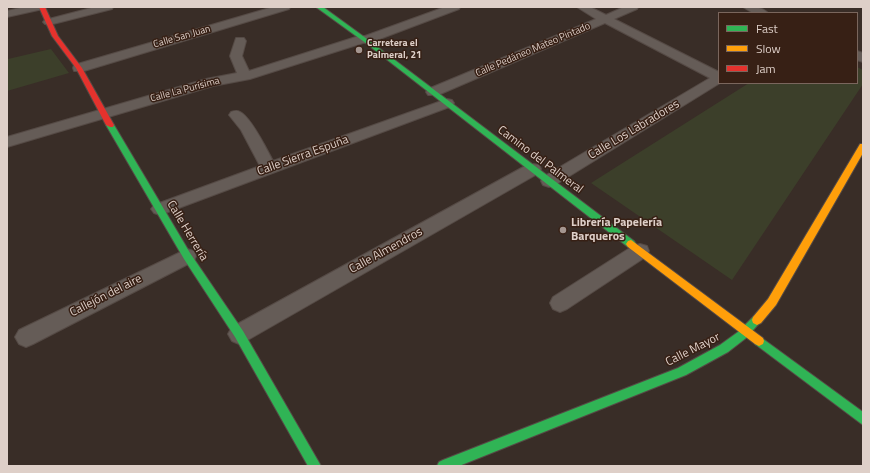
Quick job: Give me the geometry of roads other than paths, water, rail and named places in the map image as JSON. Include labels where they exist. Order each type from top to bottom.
[{"type":"street","points":[[7,14],[39,7]]},
{"type":"street","name":"Calle Herrería","points":[[42,7],[55,36],[79,68],[186,256],[239,334],[315,466]]},
{"type":"street","points":[[49,22],[108,7]]},
{"type":"street","name":"Calle San Juan","points":[[79,68],[285,7]]},
{"type":"street","name":"Camino del Palmeral","points":[[319,7],[364,39],[746,332],[863,419]]},
{"type":"street","name":"Calle La Purísima","points":[[7,142],[210,82],[245,76],[364,39],[455,7]]},
{"type":"street","points":[[582,7],[718,77]]},
{"type":"street","name":"Calle Pedáneo Mateo Pintado","points":[[433,92],[632,7]]},
{"type":"street","points":[[748,7],[760,12]]},
{"type":"street","points":[[240,41],[236,56],[245,76]]},
{"type":"street","name":"Calle Los Labradores","points":[[549,181],[718,79]]},
{"type":"street","name":"Calle Sierra Espuña","points":[[160,210],[447,103]]},
{"type":"street","points":[[236,115],[247,128],[270,169]]},
{"type":"street","name":"Calle Mayor","points":[[443,466],[653,383],[702,361],[733,342],[746,332],[772,302],[863,146]]},
{"type":"street","name":"Calle Almendros","points":[[239,334],[533,169]]},
{"type":"street","points":[[560,303],[640,251]]},
{"type":"street","name":"Callejón del aire","points":[[26,337],[186,256]]},
{"type":"place","name":"Carretera el Palmeral, 21","points":[[359,50]]},
{"type":"place","name":"Librería Papelería Barqueros","points":[[563,230]]}]
